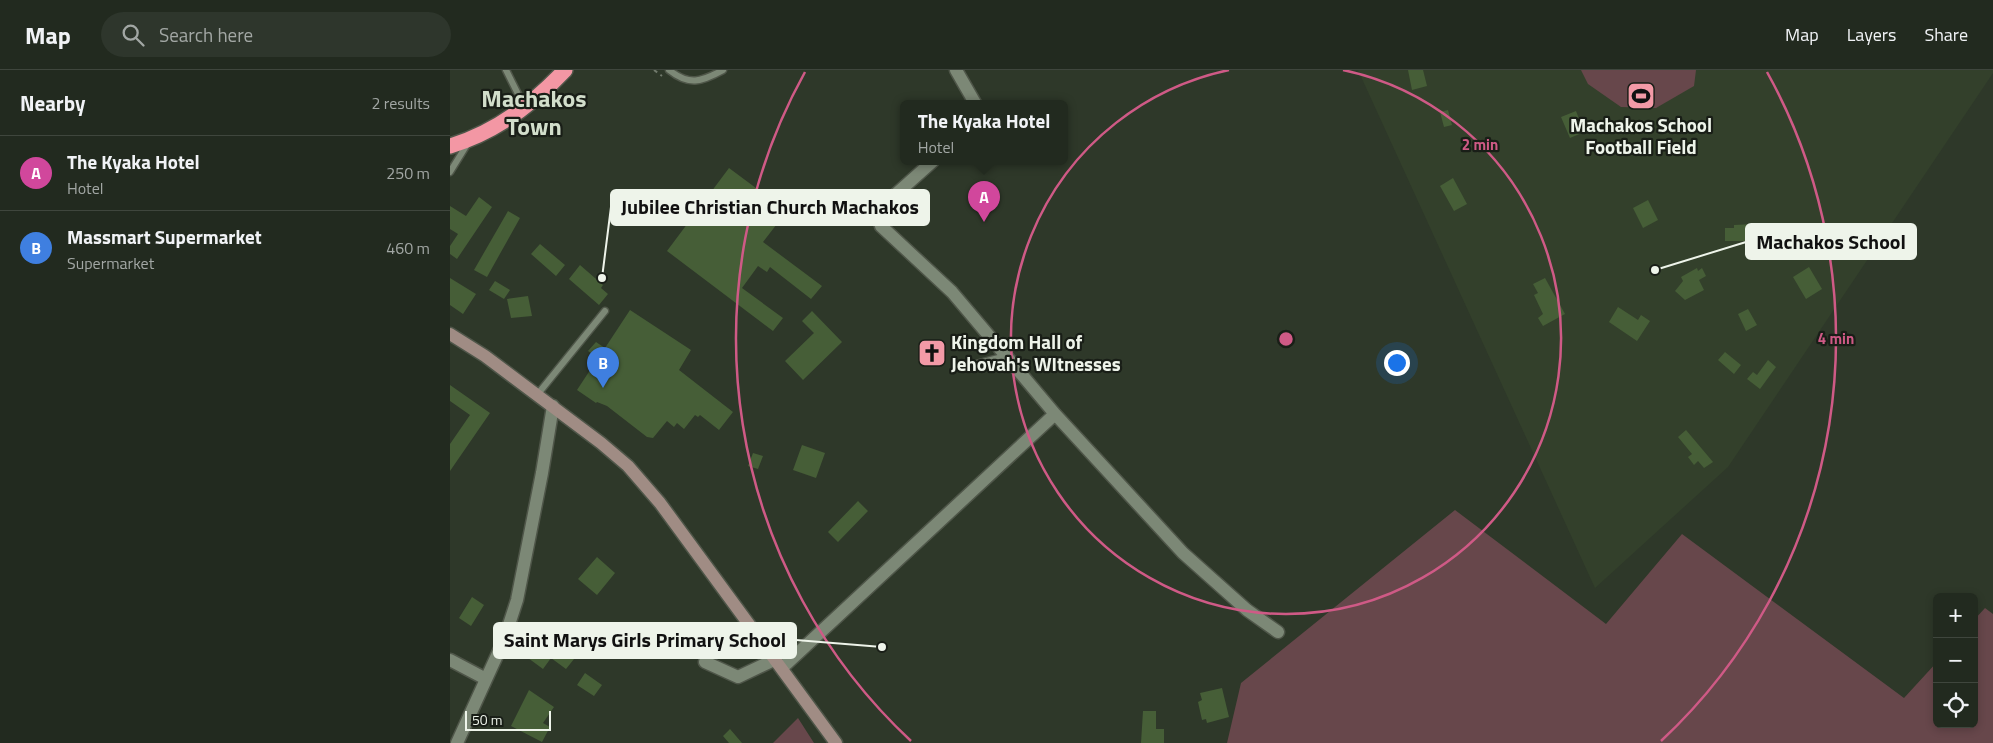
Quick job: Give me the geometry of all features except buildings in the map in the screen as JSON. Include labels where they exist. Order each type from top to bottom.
[{"type":"highway","points":[[450,146],[470,140],[524,106],[564,70]]},
{"type":"main road","points":[[450,334],[485,356],[553,406],[616,455],[633,472],[660,503],[780,663],[836,743]]},
{"type":"street","points":[[956,70],[973,100]]},
{"type":"street","points":[[929,165],[886,203],[880,213],[880,223],[952,292],[1055,414],[1183,553],[1247,610],[1278,632]]},
{"type":"street","points":[[457,743],[504,640],[516,600],[542,473],[553,406]]},
{"type":"street","points":[[705,662],[738,677],[780,663],[1055,414]]},
{"type":"street","points":[[450,660],[486,679]]},
{"type":"lane","points":[[506,70],[524,106]]},
{"type":"lane","points":[[669,70],[680,79],[690,82],[711,76],[723,70]]},
{"type":"lane","points":[[450,172],[470,140]]},
{"type":"lane","points":[[537,395],[605,311]]},
{"type":"lane","points":[[972,365],[1006,356]]},
{"type":"shaded area","points":[[1358,70],[1993,70],[1993,73],[1728,467],[1595,588]]},
{"type":"shaded area","name":"Machakos School Football Field","points":[[1581,70],[1696,70],[1694,86],[1656,108],[1621,107],[1588,84]]},
{"type":"shaded area","points":[[1455,510],[1606,624],[1682,534],[1904,698],[1933,666],[1933,728],[1978,728],[1978,616],[1985,608],[1993,614],[1993,743],[1227,743],[1241,683]]},
{"type":"shaded area","points":[[798,718],[814,743],[773,743]]},
{"type":"place","name":"Machakos School Football Field","points":[[1641,96]]},
{"type":"place","name":"The Kyaka Hotel","points":[[984,222]]},
{"type":"place","name":"Machakos School","points":[[1655,270]]},
{"type":"place","name":"Jubilee Christian Church Machakos","points":[[602,278]]},
{"type":"place","name":"Kingdom Hall of Jehovah's WItnesses","points":[[932,353]]},
{"type":"place","name":"Massmart Supermarket","points":[[603,388]]},
{"type":"place","name":"Saint Marys Girls Primary School","points":[[882,647]]},
{"type":"district","name":"Machakos Town","points":[[534,113]]}]
